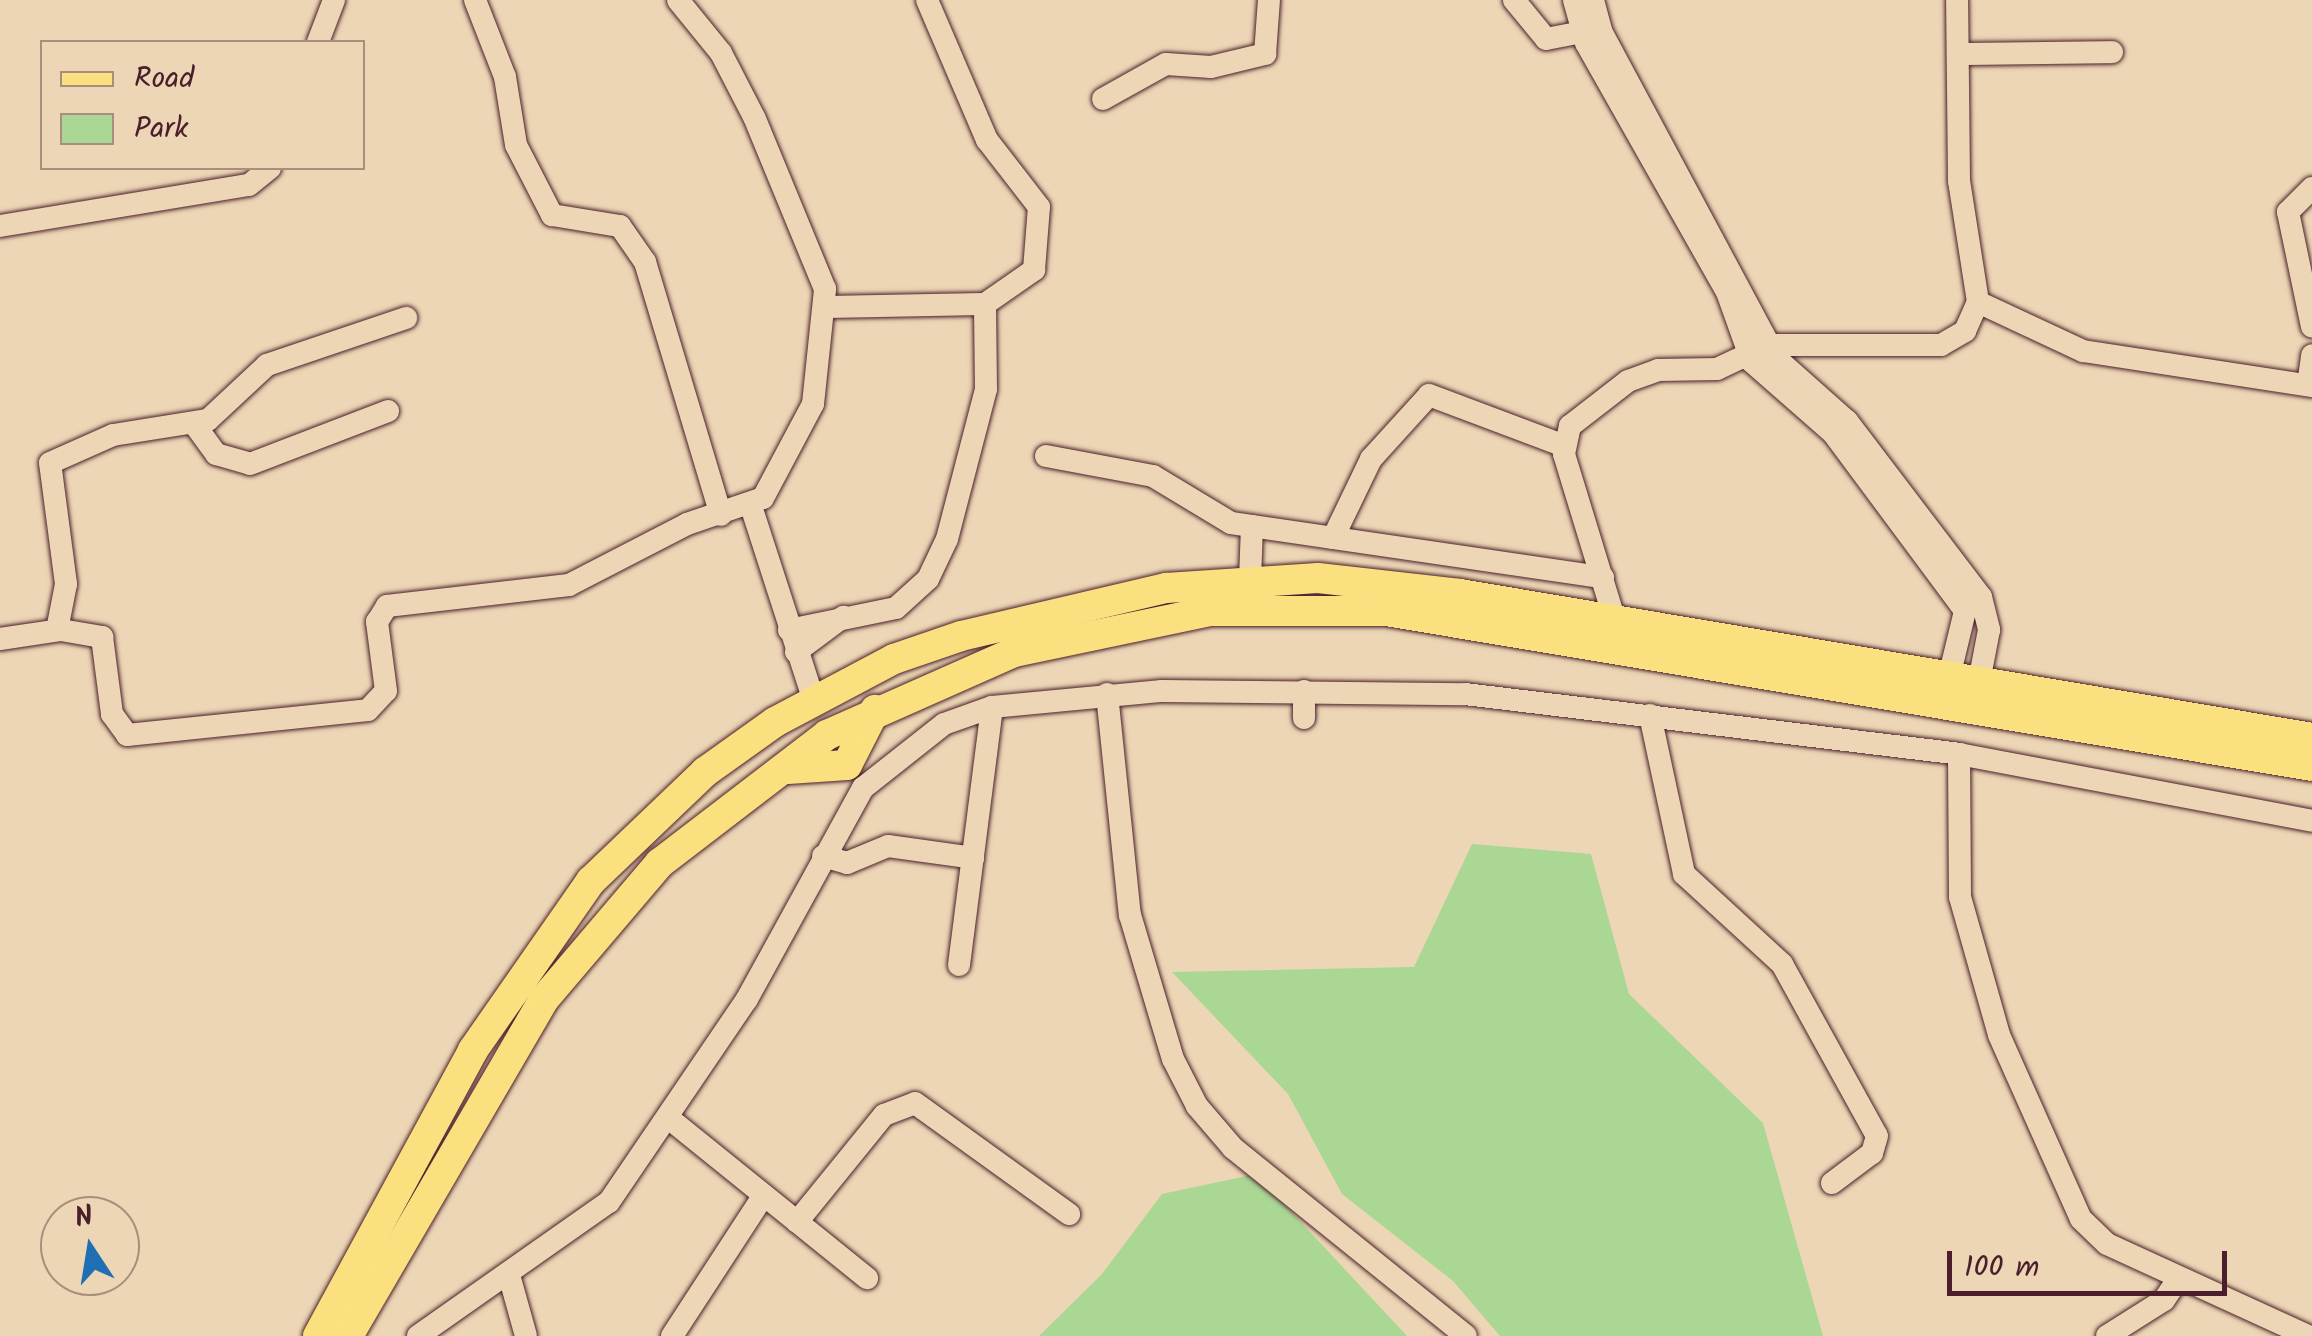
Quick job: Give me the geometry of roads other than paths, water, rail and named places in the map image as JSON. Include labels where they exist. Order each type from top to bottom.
[{"type":"main road","points":[[318,1336],[533,958],[639,830],[738,748],[813,698],[961,636],[1102,600],[1250,580],[1367,582],[2312,738]]},
{"type":"main road","points":[[348,1336],[545,998],[660,864],[772,774],[827,735],[874,710],[960,671],[1113,626],[1322,607],[1441,617],[2312,766]]},
{"type":"main road","points":[[772,774],[855,776],[874,710]]},
{"type":"main road","points":[[738,748],[827,735]]},
{"type":"street","points":[[319,40],[334,0]]},
{"type":"street","points":[[475,0],[506,77],[516,145],[552,214],[567,224],[620,226],[645,262],[721,515]]},
{"type":"street","points":[[0,639],[57,630],[107,642],[112,714],[127,735],[368,710],[386,691],[377,622],[387,606],[568,585],[721,515],[752,506],[775,481],[813,404],[825,307],[822,268],[722,53],[678,0]]},
{"type":"street","points":[[825,307],[985,304],[1031,279],[1041,220],[987,140],[928,0]]},
{"type":"street","points":[[1103,99],[1166,64],[1210,67],[1265,54],[1269,0]]},
{"type":"street","points":[[1514,0],[1546,39],[1582,32]]},
{"type":"street","points":[[1574,0],[1582,32],[1758,349],[1833,434],[1965,611],[1964,679]]},
{"type":"street","points":[[1593,0],[1602,34],[1758,349]]},
{"type":"street","points":[[1957,11],[1996,50]]},
{"type":"street","points":[[1615,620],[1562,445],[1570,426],[1628,381],[1717,369],[1758,349],[1941,344],[1965,332],[1978,302],[1959,181],[1957,11]]},
{"type":"street","points":[[1958,54],[1996,50],[2112,52]]},
{"type":"street","points":[[0,226],[249,185],[268,170]]},
{"type":"street","points":[[2312,188],[2288,212],[2312,327]]},
{"type":"street","points":[[1978,302],[2083,351],[2310,385],[2312,355]]},
{"type":"street","points":[[793,641],[843,617],[896,608],[942,554],[986,389],[985,304]]},
{"type":"street","points":[[57,630],[66,584],[50,464],[113,436],[195,425],[267,365],[406,318]]},
{"type":"street","points":[[1333,538],[1371,460],[1429,395],[1562,445]]},
{"type":"street","points":[[195,425],[216,454],[250,464],[388,411]]},
{"type":"street","points":[[1046,456],[1153,476],[1202,511],[1252,526],[1603,577]]},
{"type":"street","points":[[752,506],[813,698]]},
{"type":"street","points":[[1250,580],[1252,526]]},
{"type":"street","points":[[1304,691],[1304,718]]},
{"type":"street","points":[[1106,694],[1134,933],[1198,1106],[1233,1148],[1466,1336]]},
{"type":"street","points":[[418,1336],[610,1202],[671,1120],[823,856],[855,776],[944,724],[992,707],[1106,694],[1465,694],[1959,754],[2312,821]]},
{"type":"street","points":[[959,965],[992,707]]},
{"type":"street","points":[[1650,715],[1684,874],[1782,964],[1877,1136],[1872,1153],[1832,1183]]},
{"type":"street","points":[[827,735],[855,776]]},
{"type":"street","points":[[1959,754],[1960,898],[2038,1132],[2090,1234],[2308,1336]]},
{"type":"street","points":[[823,856],[847,863],[888,846],[973,858]]},
{"type":"street","points":[[797,1222],[884,1115],[914,1103],[1068,1214]]},
{"type":"street","points":[[671,1120],[867,1278]]},
{"type":"street","points":[[672,1336],[764,1195]]},
{"type":"street","points":[[509,1275],[526,1336]]},
{"type":"street","points":[[2107,1336],[2164,1300],[2180,1278]]}]
